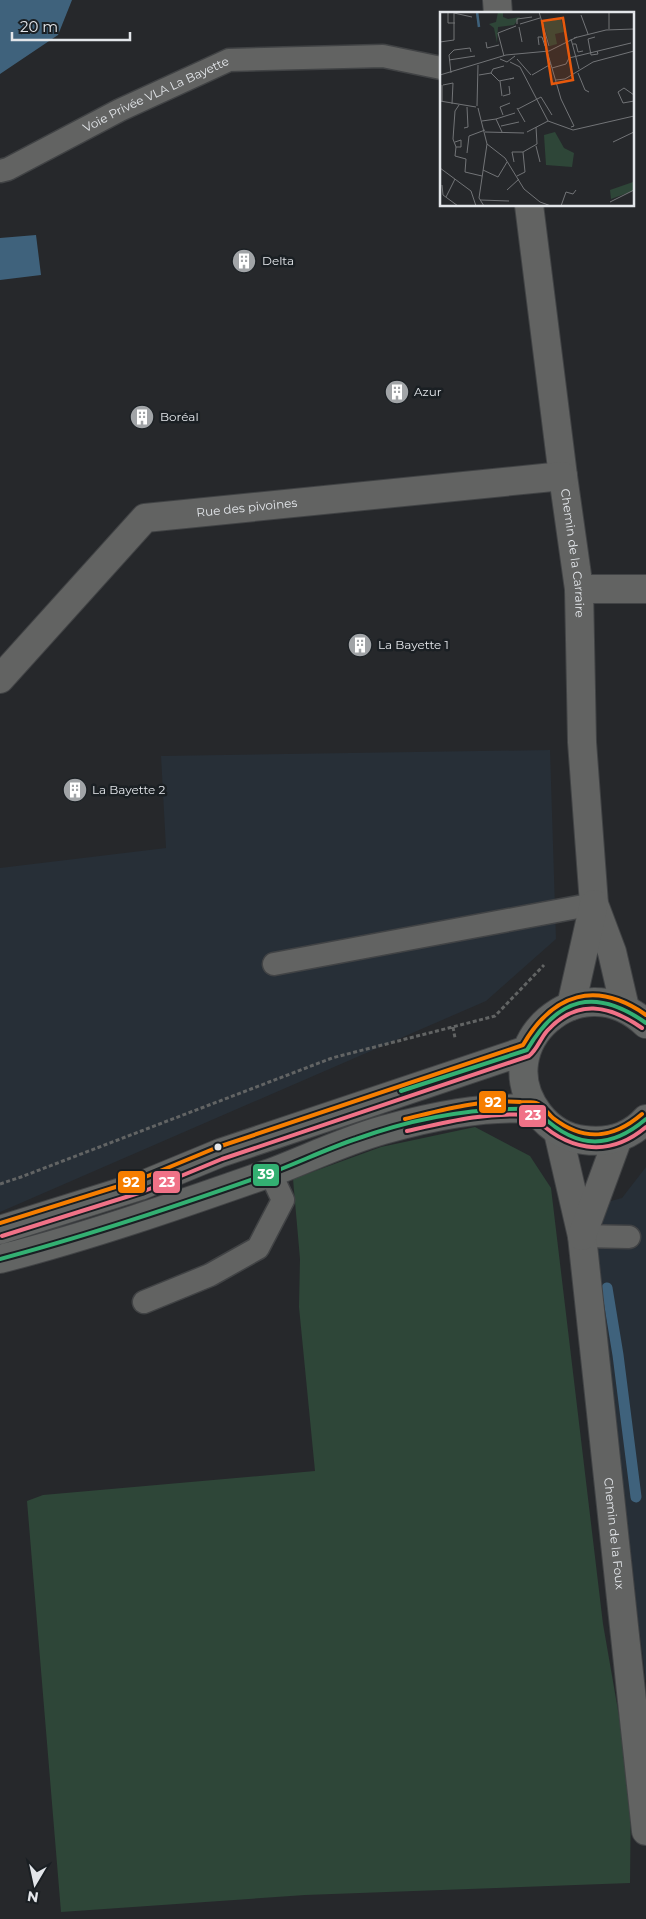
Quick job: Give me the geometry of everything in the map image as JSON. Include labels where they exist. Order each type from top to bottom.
[{"type":"main road","points":[[641,1020],[607,1003],[589,1002],[556,1012],[544,1022],[534,1036],[527,1050],[524,1070],[527,1090],[535,1109],[545,1122],[558,1132],[577,1139],[598,1142],[618,1138],[632,1131],[646,1119]]},
{"type":"main road","points":[[0,1230],[140,1186],[220,1153],[527,1050]]},
{"type":"main road","points":[[0,1259],[44,1248],[270,1172],[382,1130],[470,1110],[508,1107],[535,1109]]},
{"type":"street","name":"Chemin de la Carraire","points":[[529,206],[579,589],[582,742],[594,904],[641,1020]]},
{"type":"street","name":"Rue des pivoines","points":[[0,679],[145,518],[563,476]]},
{"type":"street","points":[[579,589],[646,589]]},
{"type":"street","name":"Chemin de la Carraire","points":[[571,1006],[594,904]]},
{"type":"street","name":"Chemin de la Foux","points":[[558,1132],[582,1236],[646,1826]]},
{"type":"street","name":"Chemin de la Foux","points":[[582,1236],[618,1138]]},
{"type":"lane","name":"Voie Privée VLA La Bayette","points":[[0,171],[8,169],[120,110],[230,60],[383,56],[440,68]]},
{"type":"lane","points":[[274,964],[594,904]]},
{"type":"lane","points":[[144,1302],[210,1275],[258,1248],[283,1200],[270,1172]]},
{"type":"lane","points":[[582,1236],[629,1237]]},
{"type":"path","points":[[0,1184],[21,1178],[332,1058],[495,1016],[546,963]]},
{"type":"shaded area","points":[[550,750],[556,939],[486,1001],[0,1212],[0,868],[166,848],[161,756]]},
{"type":"shaded area","points":[[646,1167],[646,1681],[585,1208],[622,1198]]},
{"type":"green space","points":[[475,1127],[530,1156],[551,1188],[603,1624],[631,1785],[630,1883],[305,1895],[61,1912],[27,1501],[43,1495],[315,1471],[299,1307],[300,1259],[293,1179],[381,1147]]},
{"type":"water","points":[[0,0],[72,0],[58,35],[0,74]]},
{"type":"water","points":[[36,235],[41,275],[0,280],[0,238]]},
{"type":"waterway","points":[[607,1288],[618,1355],[636,1497]]},
{"type":"transit line","name":"92","points":[[0,1223],[138,1180],[218,1147],[523,1045],[535,1027],[548,1013],[562,1003],[577,997],[593,995],[610,998],[628,1004],[646,1015]]},
{"type":"transit line","name":"39","points":[[527,1050],[539,1032],[552,1018],[565,1009],[579,1003],[594,1002],[610,1005],[628,1012],[646,1023]]},
{"type":"transit line","name":"23","points":[[2,1236],[142,1192],[222,1159],[529,1056],[542,1037],[558,1020],[582,1009],[605,1010],[630,1020],[642,1028]]},
{"type":"transit line","name":"39","points":[[401,1091],[527,1050]]},
{"type":"transit line","name":"92","points":[[405,1119],[491,1102],[531,1102],[541,1106],[553,1118],[565,1126],[587,1134],[598,1134],[620,1129],[642,1114]]},
{"type":"transit line","name":"39","points":[[535,1109],[561,1131],[575,1138],[588,1141],[602,1141],[616,1137],[631,1130],[646,1119]]},
{"type":"transit line","name":"39","points":[[0,1259],[102,1230],[169,1208],[268,1174],[345,1143],[400,1125],[467,1112],[535,1109]]},
{"type":"transit line","name":"23","points":[[407,1131],[484,1116],[532,1115],[545,1127],[572,1143],[601,1147],[616,1144],[646,1127]]},
{"type":"place","name":"Delta","points":[[244,261]]},
{"type":"place","name":"Azur","points":[[397,392]]},
{"type":"place","name":"Boréal","points":[[142,417]]},
{"type":"place","name":"La Bayette 1","points":[[360,645]]},
{"type":"place","name":"La Bayette 2","points":[[75,790]]}]
